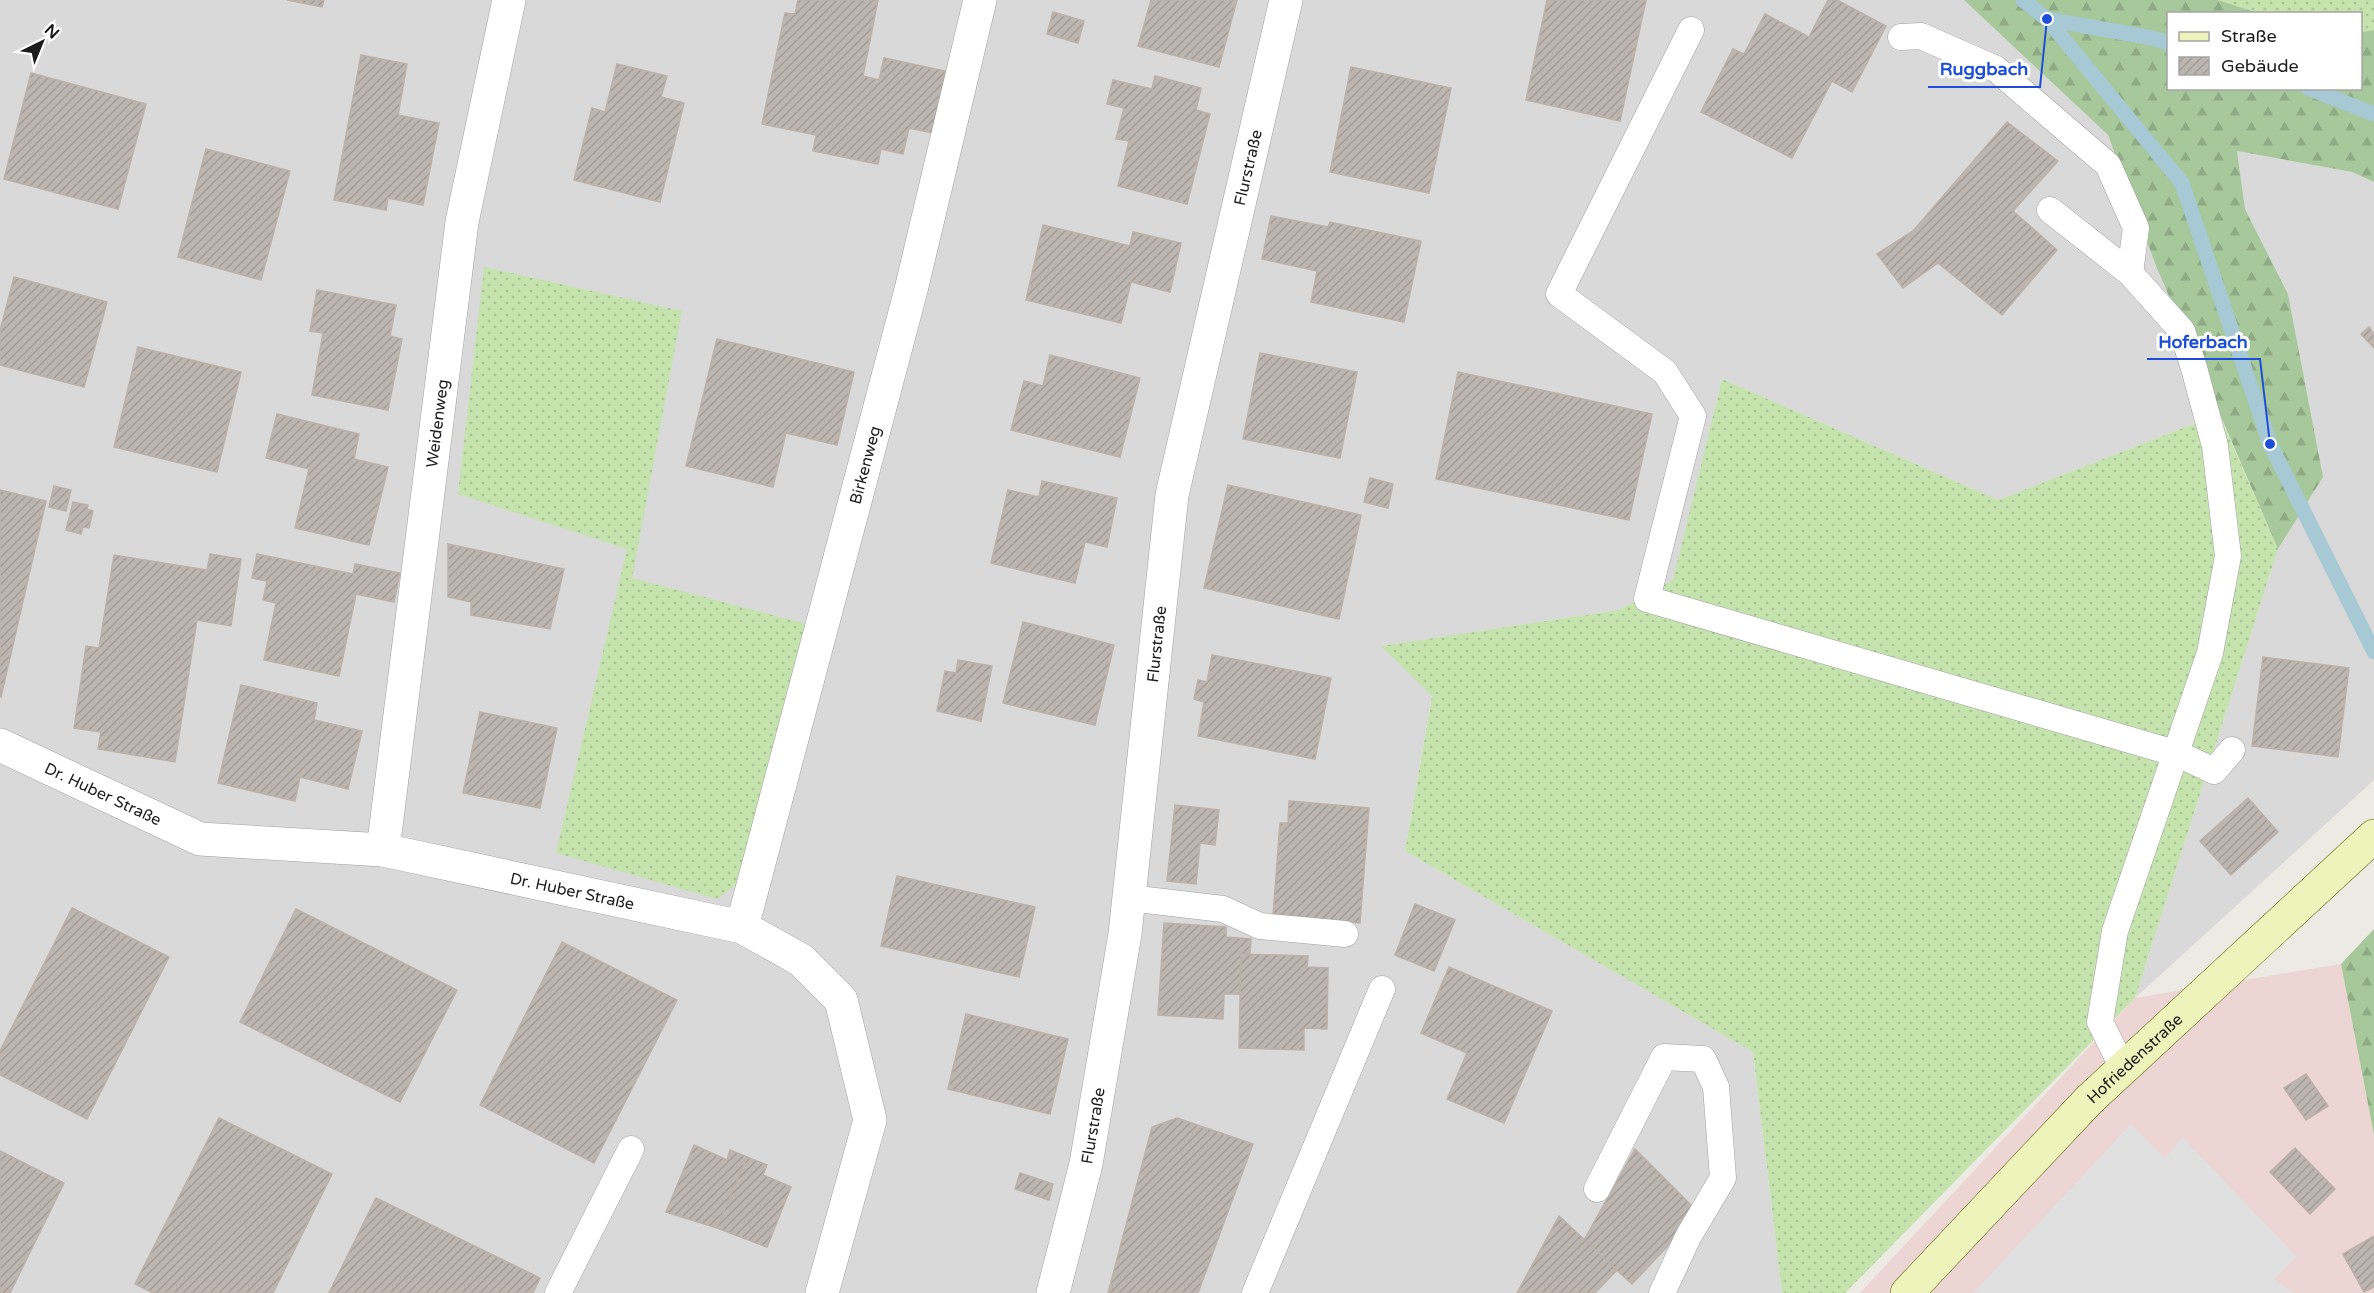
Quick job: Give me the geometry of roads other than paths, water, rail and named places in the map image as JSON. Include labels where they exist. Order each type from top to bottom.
[{"type":"main road","name":"Hofriedenstraße","points":[[1907,1293],[2089,1100],[2374,836]]},
{"type":"street","name":"Weidenweg","points":[[383,850],[462,222],[508,0]]},
{"type":"street","name":"Birkenweg","points":[[742,927],[911,290],[980,0]]},
{"type":"street","name":"Flurstraße","points":[[1053,1293],[1086,1164],[1125,934],[1172,495],[1286,0]]},
{"type":"street","name":"Dr. Huber Straße","points":[[0,745],[200,839],[383,850],[742,927],[801,960],[841,1000],[870,1120],[822,1293]]},
{"type":"lane","points":[[1691,30],[1558,294],[1665,372],[1693,416],[1647,598],[2178,754],[2214,771],[2232,750]]},
{"type":"lane","points":[[1901,37],[1921,36],[1996,69],[2108,165],[2136,228],[2130,273]]},
{"type":"lane","points":[[2050,210],[2130,273],[2182,331],[2215,446],[2228,556],[2211,653],[2115,931],[2100,1022],[2123,1068]]},
{"type":"lane","points":[[1129,898],[1222,909],[1260,926],[1345,934]]},
{"type":"lane","points":[[1255,1293],[1382,988]]},
{"type":"lane","points":[[1597,1189],[1664,1057],[1703,1059],[1716,1087],[1723,1178],[1688,1237],[1662,1293]]},
{"type":"lane","points":[[558,1293],[630,1149]]},
{"type":"waterway","points":[[2023,0],[2047,19],[2167,43]]},
{"type":"waterway","points":[[2047,19],[2182,183],[2270,444],[2374,652]]},
{"type":"waterway","points":[[2313,90],[2374,114]]},
{"type":"place","name":"Ruggbach","points":[[2047,19]]},
{"type":"place","name":"Hoferbach","points":[[2270,444]]}]
